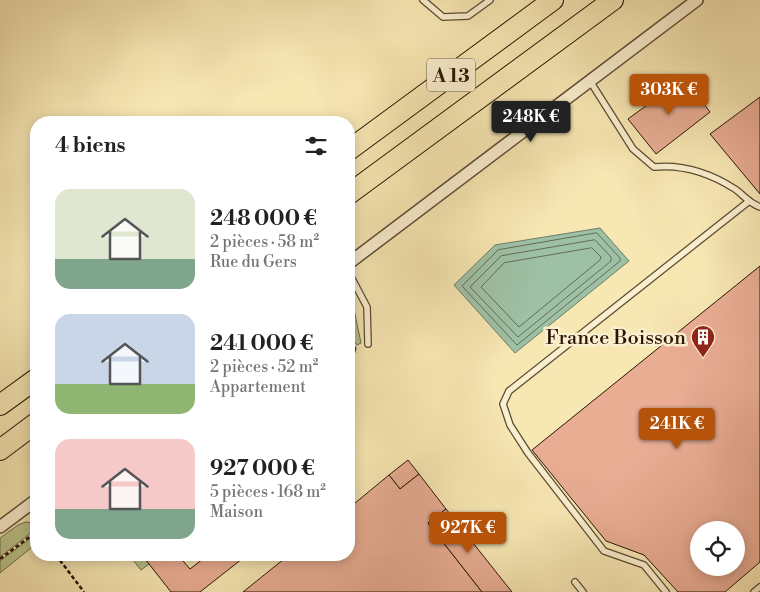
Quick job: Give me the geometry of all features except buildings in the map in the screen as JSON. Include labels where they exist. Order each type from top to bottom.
[{"type":"highway","name":"A 13","points":[[355,146],[553,0]]},
{"type":"highway","name":"A 13","points":[[355,190],[613,0]]},
{"type":"highway","points":[[0,405],[30,383]]},
{"type":"highway","points":[[0,450],[30,428]]},
{"type":"street","points":[[355,258],[697,0]]},
{"type":"street","points":[[0,527],[30,504]]},
{"type":"lane","points":[[423,0],[444,17],[468,16],[490,0]]},
{"type":"lane","points":[[590,81],[633,148],[654,167],[670,165],[705,172],[737,191],[748,202],[760,207]]},
{"type":"lane","points":[[666,592],[644,565],[604,552],[528,453],[510,425],[504,404],[509,391],[748,202]]},
{"type":"lane","points":[[355,284],[367,307],[368,344]]},
{"type":"lane","points":[[575,582],[583,592]]},
{"type":"lane","points":[[754,592],[760,588]]},
{"type":"path","points":[[0,559],[30,536]]},
{"type":"path","points":[[61,561],[84,592]]},
{"type":"shaded area","points":[[355,314],[361,343],[357,345],[355,342]]},
{"type":"shaded area","points":[[30,523],[30,534],[0,557],[0,538],[18,525]]},
{"type":"shaded area","points":[[30,538],[30,549],[0,573],[0,561]]},
{"type":"shaded area","points":[[134,561],[147,561],[149,564],[141,570]]},
{"type":"water","points":[[600,228],[629,261],[515,353],[454,285],[495,245]]},
{"type":"place","name":"France Boisson","points":[[703,358]]}]
